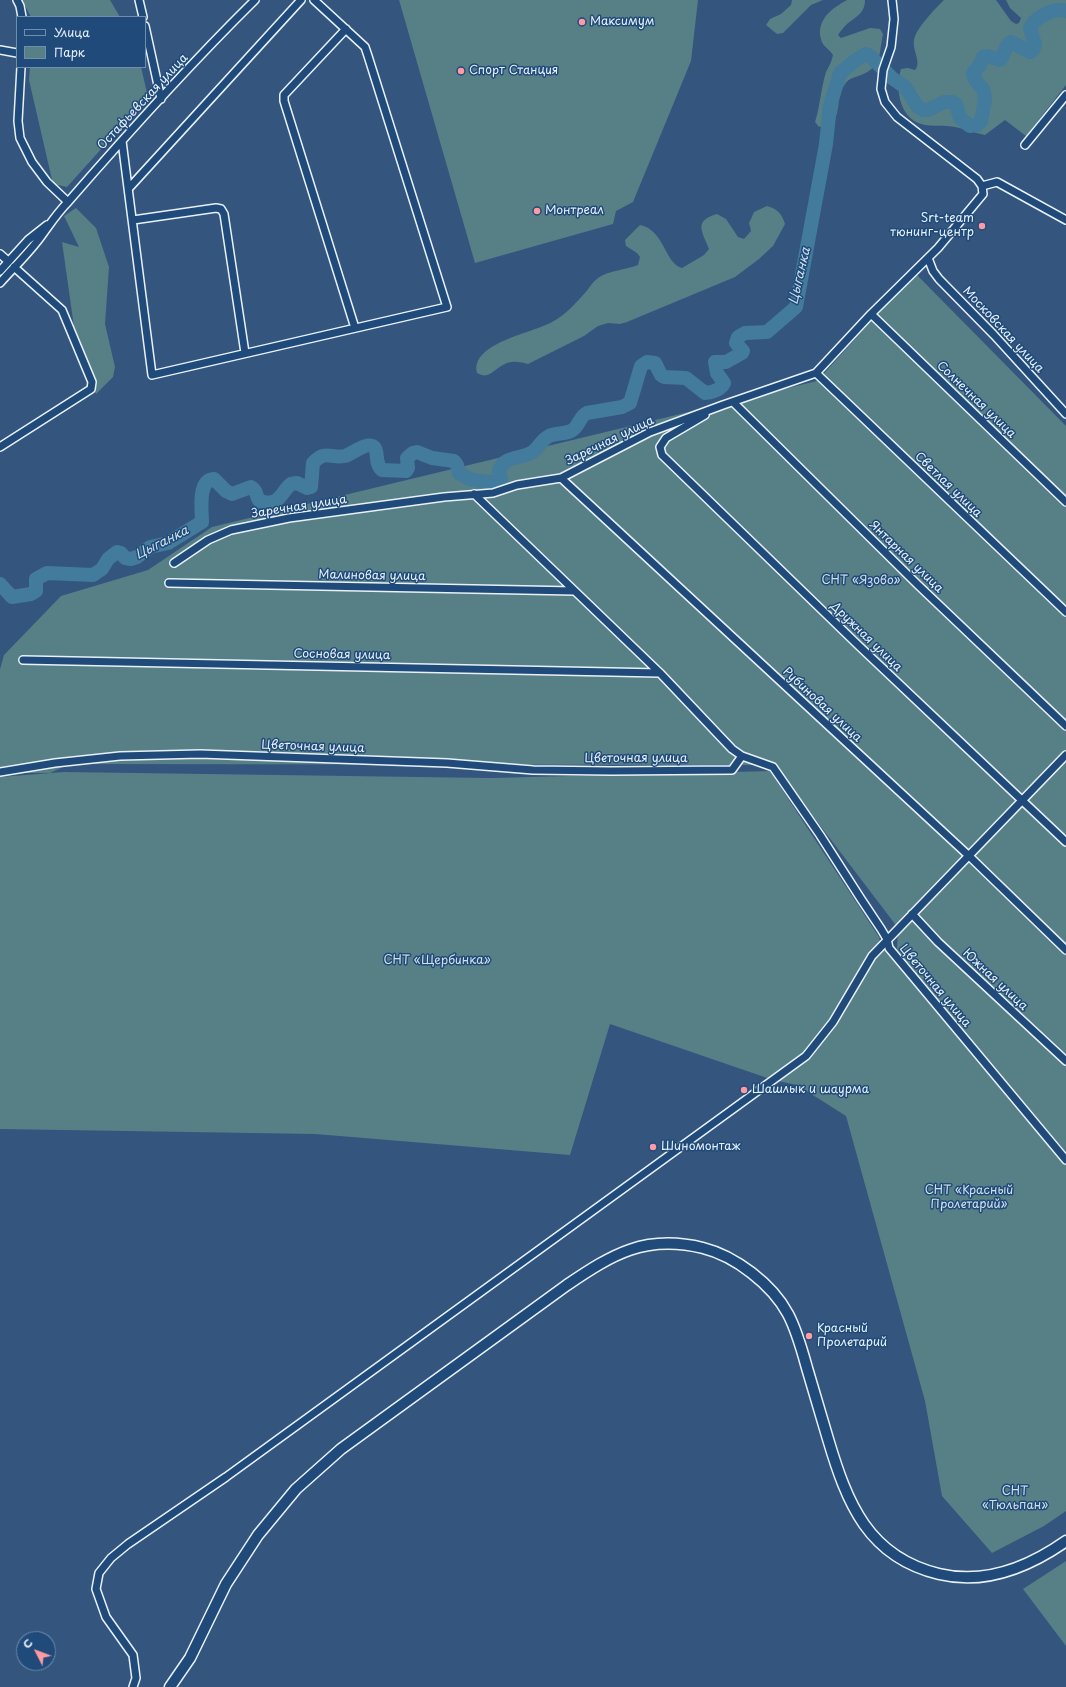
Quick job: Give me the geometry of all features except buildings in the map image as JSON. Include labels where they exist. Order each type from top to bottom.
[{"type":"main road","points":[[170,1687],[190,1658],[226,1584],[258,1535],[296,1489],[341,1449],[567,1285],[598,1264],[627,1251],[655,1243],[686,1244],[716,1252],[746,1268],[769,1288],[788,1313],[801,1346],[845,1491],[860,1521],[878,1542],[900,1559],[930,1572],[952,1578],[978,1578],[1020,1568],[1045,1556],[1066,1541]]},
{"type":"street","points":[[16,0],[20,6],[22,16]]},
{"type":"street","points":[[139,0],[143,16]]},
{"type":"street","name":"Остафьевская улица","points":[[0,270],[28,240],[50,222],[122,141],[255,0]]},
{"type":"street","points":[[129,188],[301,0]]},
{"type":"street","points":[[122,141],[152,375],[446,307],[365,47],[314,0]]},
{"type":"street","points":[[892,0],[894,19],[891,48],[884,70],[881,89],[885,102],[897,117],[967,170],[982,186],[997,182],[1066,220]]},
{"type":"street","points":[[346,29],[284,95],[284,101],[355,328]]},
{"type":"street","points":[[146,31],[161,99]]},
{"type":"street","points":[[0,50],[16,53]]},
{"type":"street","points":[[21,68],[18,121],[20,138],[32,162],[47,182],[68,202]]},
{"type":"street","points":[[1025,146],[1066,95]]},
{"type":"street","name":"Заречная улица","points":[[174,563],[208,540],[231,530],[289,518],[474,494],[493,493],[517,485],[561,478],[650,432],[722,405],[816,373],[871,314],[928,258],[983,194],[982,186]]},
{"type":"street","points":[[133,220],[216,208],[221,209],[224,214],[245,353]]},
{"type":"street","name":"Остафьевская улица","points":[[0,283],[42,235],[50,222]]},
{"type":"street","points":[[0,254],[8,261]]},
{"type":"street","name":"Московская улица","points":[[928,258],[930,265],[939,279],[994,335],[1066,414]]},
{"type":"street","points":[[0,447],[91,389],[92,382],[62,310],[14,267]]},
{"type":"street","name":"Солнечная улица","points":[[871,314],[1066,502]]},
{"type":"street","name":"Светлая улица","points":[[816,373],[1066,612]]},
{"type":"street","name":"Янтарная улица","points":[[733,402],[918,585],[1066,726]]},
{"type":"street","name":"Дружная улица","points":[[722,405],[666,438],[660,447],[662,455],[859,646],[1066,842]]},
{"type":"street","name":"Рубиновая улица","points":[[561,478],[968,855],[1066,950]]},
{"type":"street","points":[[474,494],[660,673],[732,749],[742,756]]},
{"type":"street","name":"Малиновая улица","points":[[169,583],[574,591]]},
{"type":"street","name":"Сосновая улица","points":[[23,660],[660,673]]},
{"type":"street","name":"Цветочная улица","points":[[0,772],[55,763],[120,756],[200,754],[447,764],[533,770],[611,772],[732,770],[742,756],[773,767],[820,835],[887,939],[889,948],[1066,1160]]},
{"type":"street","points":[[133,1687],[136,1678],[133,1655],[106,1616],[96,1589],[100,1571],[111,1558],[128,1544],[232,1473],[806,1056],[833,1022],[872,956],[1066,755]]},
{"type":"street","name":"Южная улица","points":[[912,914],[938,942],[1066,1061]]},
{"type":"green space","points":[[22,0],[110,0],[119,16],[30,16]]},
{"type":"green space","points":[[399,0],[698,0],[691,61],[633,202],[616,211],[613,224],[475,263]]},
{"type":"green space","points":[[792,0],[823,0],[811,5],[783,33],[777,34],[766,25],[770,19],[781,14],[791,5]]},
{"type":"green space","points":[[847,0],[865,0],[865,5],[861,12],[846,25],[838,35],[841,38],[870,28],[880,29],[883,34],[880,53],[873,68],[868,72],[851,79],[842,88],[834,122],[819,127],[815,122],[824,78],[833,55],[822,43],[820,29],[824,18],[837,6]]},
{"type":"green space","points":[[944,0],[996,0],[1011,21],[1016,24],[1019,23],[1021,18],[1010,8],[1006,0],[1066,0],[1066,85],[1026,136],[1005,120],[985,135],[955,127],[921,124],[908,115],[903,109],[900,101],[898,85],[901,69],[908,68],[915,70],[917,67],[918,64],[914,48],[915,35],[926,19]]},
{"type":"green space","points":[[30,68],[141,68],[148,97],[67,187],[53,184],[29,80]]},
{"type":"green space","points":[[767,206],[779,212],[785,224],[773,246],[759,259],[735,277],[627,322],[620,324],[608,323],[598,326],[584,336],[528,364],[509,362],[491,374],[481,375],[477,373],[477,363],[483,354],[493,347],[505,340],[543,326],[556,319],[573,306],[592,284],[603,275],[638,265],[640,257],[637,253],[626,246],[625,240],[640,225],[655,233],[660,239],[671,260],[682,268],[704,255],[709,249],[701,227],[702,223],[709,217],[717,214],[726,219],[738,237],[744,239],[751,231],[749,223],[754,212]]},
{"type":"green space","points":[[76,208],[96,228],[109,267],[105,324],[115,367],[113,377],[96,394],[76,341],[62,242],[79,247],[64,216]]},
{"type":"green space","name":"СНТ «Язово»","points":[[915,273],[1066,426],[1066,1152],[991,1065],[897,950],[898,928],[774,765],[69,764],[50,773],[0,773],[0,669],[4,655],[61,596],[148,570],[212,527],[817,381]]},
{"type":"green space","name":"СНТ «Щербинка»","points":[[770,771],[880,937],[879,939],[890,955],[1066,1164],[1066,1511],[1044,1526],[992,1553],[942,1496],[925,1401],[846,1116],[797,1085],[773,1080],[610,1024],[570,1155],[315,1134],[0,1129],[0,777],[64,772],[491,778]]},
{"type":"green space","points":[[1066,1561],[1066,1646],[1023,1589]]},
{"type":"waterway","name":"Цыганка","points":[[0,584],[12,597],[31,594],[36,591],[36,579],[47,573],[93,575],[102,569],[108,559],[117,552],[121,553],[125,558],[131,559],[137,557],[150,547],[168,543],[202,522],[201,504],[203,490],[205,485],[214,479],[226,491],[232,494],[251,487],[255,490],[260,501],[274,502],[291,484],[297,483],[307,488],[311,487],[313,463],[321,456],[328,455],[340,457],[364,447],[371,446],[374,447],[376,451],[377,461],[382,470],[406,471],[408,468],[407,458],[413,453],[417,452],[432,458],[454,461],[457,465],[459,473],[472,480],[499,483],[501,480],[499,470],[505,462],[531,453],[549,436],[571,431],[587,413],[622,407],[630,403],[641,366],[647,362],[655,363],[661,375],[664,377],[686,378],[705,393],[719,389],[724,383],[717,373],[715,362],[726,362],[742,353],[743,351],[736,343],[738,337],[745,333],[767,332],[796,307],[826,144],[830,106],[840,73],[866,54],[870,56],[892,78],[905,87],[918,107],[923,110],[928,110],[944,102],[952,102],[956,104],[960,118],[970,126],[977,125],[981,121],[985,100],[984,91],[974,78],[973,73],[980,65],[983,57],[987,56],[1000,60],[1007,45],[1011,42],[1030,52],[1033,50],[1035,45],[1030,28],[1036,20],[1056,10],[1066,11]]},
{"type":"place","name":"Максимум","points":[[582,22]]},
{"type":"place","name":"Спорт Станция","points":[[461,71]]},
{"type":"place","name":"Монтреал","points":[[537,211]]},
{"type":"place","name":"Srt-team тюнинг-центр","points":[[982,226]]},
{"type":"place","name":"Шашлык и шаурма","points":[[744,1090]]},
{"type":"place","name":"Шиномонтаж","points":[[653,1147]]},
{"type":"place","name":"Красный Пролетарий","points":[[809,1336]]},
{"type":"park label","name":"СНТ «Красный Пролетарий»","points":[[969,1198]]},
{"type":"park label","name":"СНТ «Тюльпан»","points":[[1015,1499]]}]
